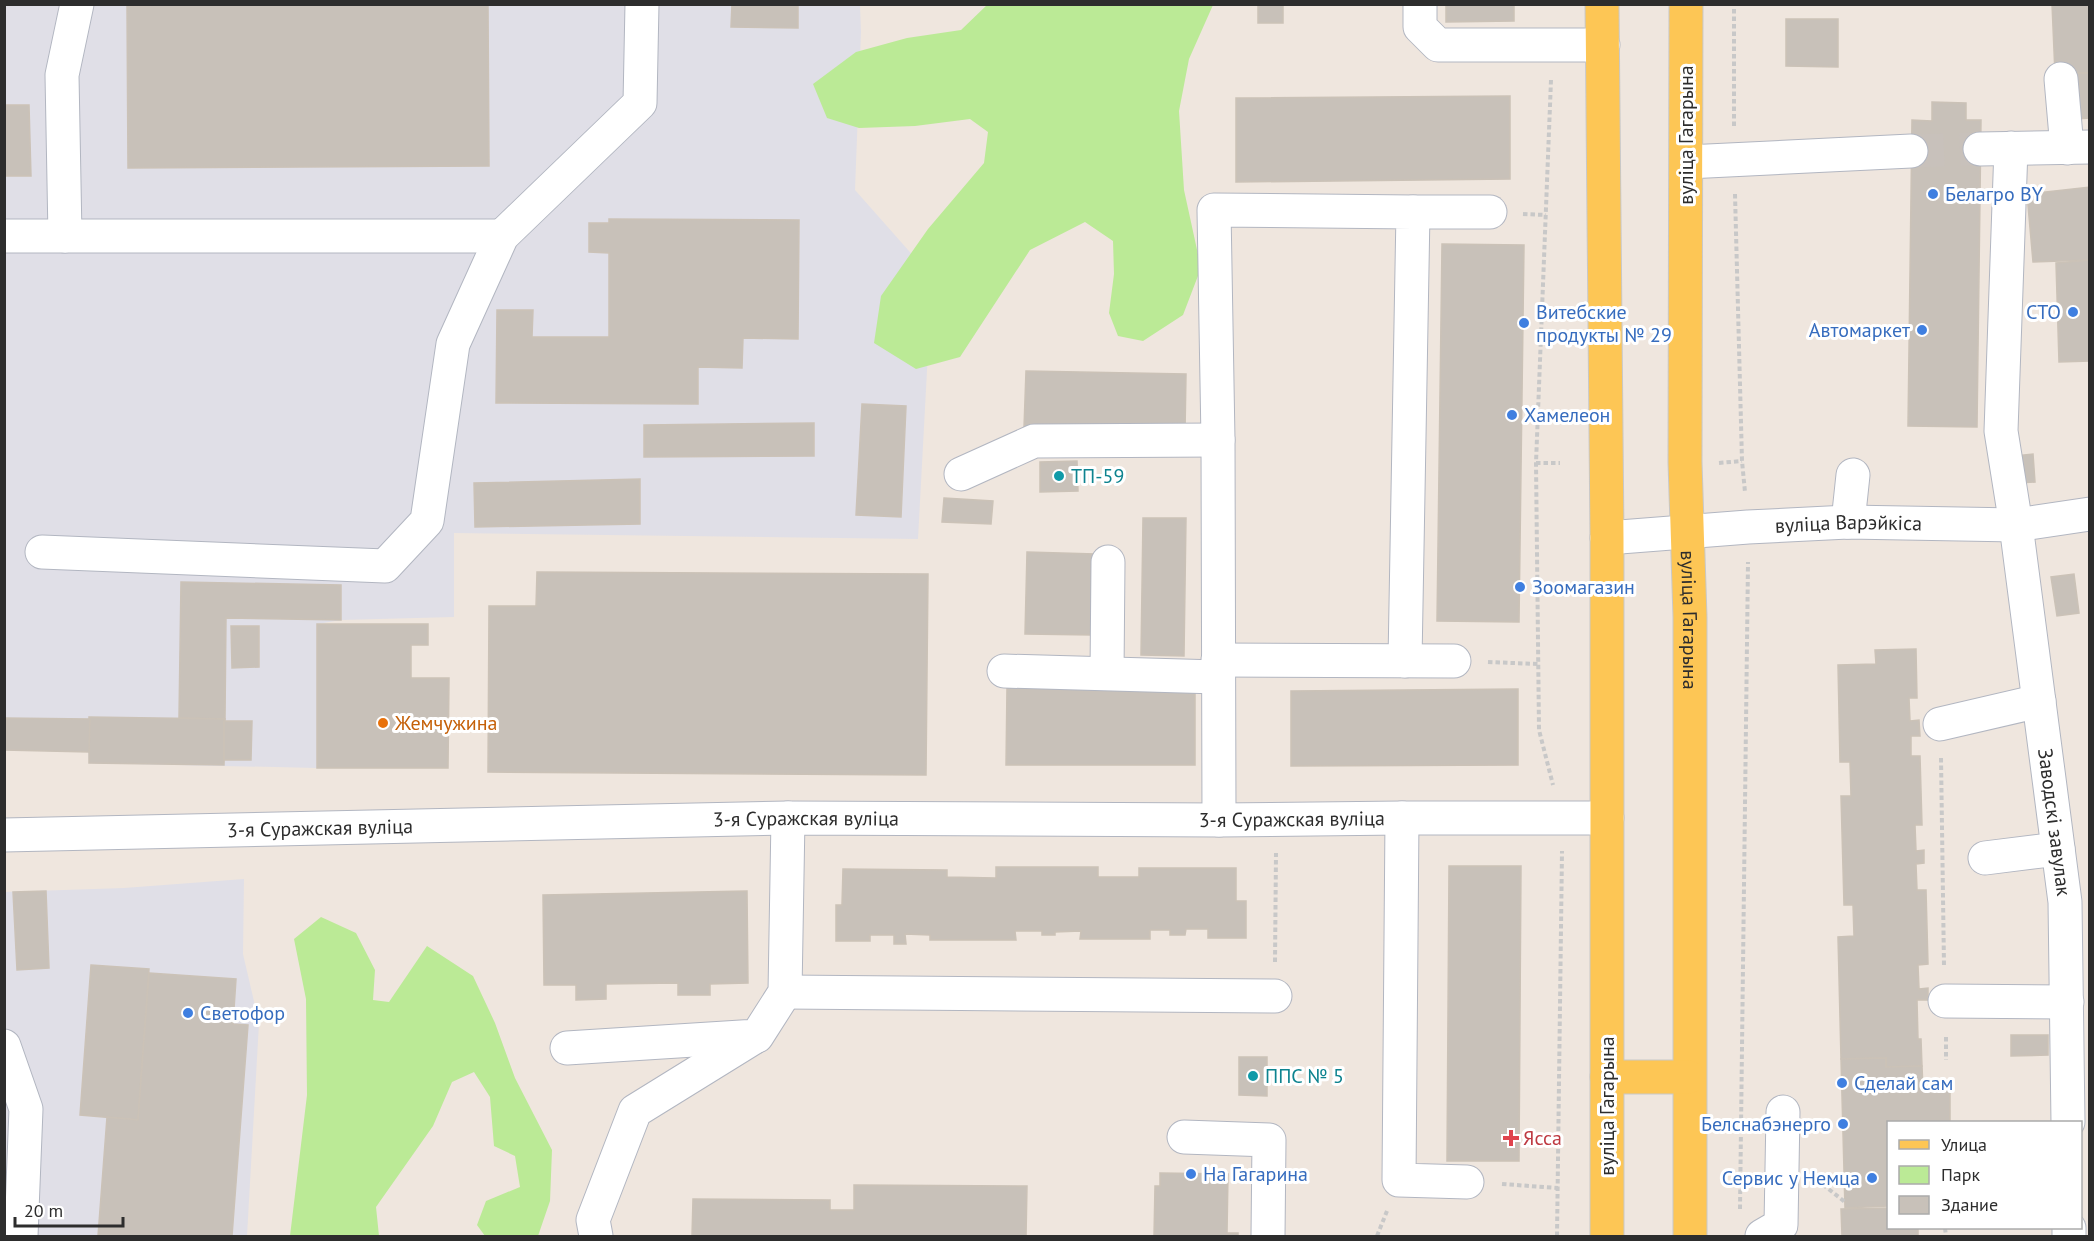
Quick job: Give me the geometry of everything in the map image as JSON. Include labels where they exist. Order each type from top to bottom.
[{"type":"main road","name":"вуліца Гагарына","points":[[1602,4],[1607,538],[1607,1236]]},
{"type":"main road","name":"вуліца Гагарына","points":[[1686,4],[1685,462],[1690,617],[1688,1077],[1690,1236]]},
{"type":"main road","points":[[1607,1077],[1688,1077]]},
{"type":"street","points":[[65,236],[62,75],[77,4]]},
{"type":"street","points":[[42,552],[385,567],[427,521],[453,344],[502,236],[640,103],[642,4]]},
{"type":"street","points":[[1420,4],[1420,27],[1438,45],[1603,45]]},
{"type":"street","points":[[2061,79],[2078,148]]},
{"type":"street","name":"Заводскі завулак","points":[[2068,1121],[2067,1002],[2077,902],[2058,849],[2016,525],[2001,431],[1996,149],[2078,148]]},
{"type":"street","points":[[1687,162],[1911,151]]},
{"type":"street","points":[[1219,820],[1218,440],[1214,210],[1490,212]]},
{"type":"street","points":[[1406,662],[1413,212]]},
{"type":"street","points":[[4,236],[502,236]]},
{"type":"street","points":[[961,474],[1034,441],[1218,440]]},
{"type":"street","points":[[1848,522],[1853,475]]},
{"type":"street","name":"вуліца Варэйкіса","points":[[1607,538],[1848,522],[2016,525],[2090,514]]},
{"type":"street","points":[[1107,673],[1108,562]]},
{"type":"street","points":[[1004,671],[1107,673],[1454,662]]},
{"type":"street","points":[[1940,724],[2039,701]]},
{"type":"street","points":[[596,1236],[593,1220],[635,1111],[758,1036],[785,992],[788,818]]},
{"type":"street","name":"3-я Суражская вуліца","points":[[4,835],[788,818],[1276,820],[1607,818]]},
{"type":"street","points":[[1402,818],[1399,1180],[1467,1182]]},
{"type":"street","points":[[1985,858],[2058,849]]},
{"type":"street","points":[[785,992],[1275,996]]},
{"type":"street","points":[[1945,1002],[2067,1002]]},
{"type":"street","points":[[567,1048],[758,1036]]},
{"type":"street","points":[[4,1046],[26,1109],[21,1236]]},
{"type":"street","points":[[1751,1226],[1781,1225],[1782,1112]]},
{"type":"street","points":[[1184,1137],[1269,1140],[1268,1236]]},
{"type":"path","points":[[1734,4],[1734,159],[1742,461],[1748,527],[1751,1226]]},
{"type":"path","points":[[1553,46],[1536,463],[1539,730],[1562,819],[1557,1236]]},
{"type":"path","points":[[1714,463],[1742,461]]},
{"type":"path","points":[[1536,463],[1560,463]]},
{"type":"path","points":[[1454,662],[1538,664]]},
{"type":"path","points":[[1940,724],[1946,1060]]},
{"type":"path","points":[[1275,996],[1276,820]]},
{"type":"path","points":[[1467,1182],[1558,1188]]},
{"type":"shaded area","points":[[5,5],[860,5],[855,190],[932,277],[918,539],[454,533],[454,617],[341,620],[317,624],[317,768],[89,763],[88,752],[5,750]]},
{"type":"shaded area","points":[[244,879],[243,954],[259,1023],[247,1236],[5,1236],[4,892],[124,888]]},
{"type":"green space","points":[[987,5],[1213,5],[1189,59],[1179,111],[1184,190],[1201,268],[1183,315],[1143,341],[1118,336],[1109,313],[1114,274],[1113,241],[1085,222],[1030,250],[960,357],[916,369],[874,343],[881,296],[928,229],[984,163],[988,132],[970,119],[915,126],[859,128],[827,118],[813,84],[856,52],[907,38],[961,30]]},
{"type":"green space","points":[[321,917],[356,933],[375,970],[373,1000],[389,1002],[427,946],[473,976],[495,1023],[515,1078],[552,1150],[550,1201],[538,1236],[485,1236],[477,1225],[486,1201],[520,1187],[515,1156],[494,1146],[490,1097],[474,1072],[452,1082],[433,1126],[376,1207],[379,1236],[290,1236],[307,1095],[306,999],[294,939]]},
{"type":"building","points":[[488,4],[489,166],[128,168],[127,6]]},
{"type":"building","points":[[732,4],[798,4],[798,28],[731,27]]},
{"type":"building","points":[[1258,4],[1283,4],[1283,23],[1258,23]]},
{"type":"building","points":[[1446,4],[1514,4],[1514,21],[1446,22]]},
{"type":"building","points":[[2052,4],[2090,4],[2090,73],[2055,74]]},
{"type":"building","points":[[1786,19],[1838,19],[1838,67],[1786,66]]},
{"type":"building","points":[[2072,73],[2090,73],[2090,118],[2074,119]]},
{"type":"building","points":[[1510,96],[1510,179],[1236,182],[1236,98]]},
{"type":"building","points":[[1932,102],[1966,103],[1966,120],[1981,120],[1977,427],[1908,426],[1912,120],[1932,121]]},
{"type":"building","points":[[4,105],[29,105],[31,176],[4,176]]},
{"type":"building","points":[[2090,187],[2090,260],[2033,262],[2027,194]]},
{"type":"building","points":[[609,219],[799,220],[798,339],[743,338],[742,368],[698,367],[698,404],[496,403],[497,310],[533,310],[532,337],[609,337],[609,253],[589,252],[589,223],[609,223]]},
{"type":"building","points":[[1442,244],[1524,245],[1519,622],[1437,621]]},
{"type":"building","name":"СТО","points":[[2090,260],[2090,361],[2059,362],[2056,263]]},
{"type":"building","points":[[1026,371],[1186,374],[1185,432],[1024,428]]},
{"type":"building","points":[[862,404],[906,406],[901,517],[856,515]]},
{"type":"building","points":[[814,423],[814,456],[644,457],[644,425]]},
{"type":"building","points":[[2033,454],[2035,482],[2018,483],[2015,456]]},
{"type":"building","name":"ТП-59","points":[[1077,461],[1078,491],[1040,492],[1040,462]]},
{"type":"building","points":[[640,479],[640,524],[475,527],[474,483]]},
{"type":"building","points":[[944,498],[993,501],[991,524],[942,522]]},
{"type":"building","points":[[1143,518],[1186,518],[1184,656],[1141,655]]},
{"type":"building","points":[[1027,552],[1095,554],[1093,635],[1025,634]]},
{"type":"building","points":[[537,572],[928,574],[926,775],[488,772],[489,606],[536,606]]},
{"type":"building","points":[[2074,574],[2079,613],[2057,616],[2051,577]]},
{"type":"building","points":[[181,582],[341,585],[341,620],[226,618],[225,719],[179,718]]},
{"type":"building","name":"Жемчужина","points":[[317,624],[428,624],[428,645],[411,645],[411,678],[449,678],[448,768],[317,768]]},
{"type":"building","points":[[231,626],[259,626],[259,667],[232,668]]},
{"type":"building","points":[[1916,649],[1917,698],[1909,698],[1910,721],[1919,720],[1920,736],[1911,736],[1911,756],[1920,756],[1922,825],[1915,825],[1916,851],[1924,850],[1924,863],[1916,864],[1917,890],[1926,890],[1928,964],[1918,965],[1919,989],[1928,988],[1928,1000],[1917,1000],[1918,1039],[1921,1039],[1922,1066],[1886,1067],[1886,1058],[1841,1059],[1838,937],[1854,936],[1853,905],[1844,905],[1841,796],[1851,796],[1850,762],[1840,762],[1838,665],[1876,664],[1875,650]]},
{"type":"building","points":[[1007,687],[1195,687],[1195,765],[1006,765]]},
{"type":"building","points":[[1518,689],[1518,765],[1291,766],[1291,691]]},
{"type":"building","points":[[89,717],[225,719],[224,765],[89,763]]},
{"type":"building","points":[[4,718],[90,719],[89,752],[4,750]]},
{"type":"building","points":[[224,721],[252,721],[251,760],[224,760]]},
{"type":"building","points":[[1449,866],[1521,866],[1519,1161],[1447,1161]]},
{"type":"building","points":[[996,867],[1098,867],[1098,877],[1139,877],[1139,868],[1236,868],[1236,901],[1246,901],[1246,938],[1208,938],[1208,929],[1186,929],[1185,935],[1170,935],[1170,930],[1150,930],[1150,939],[1080,939],[1081,931],[1042,935],[1042,931],[1015,931],[1016,940],[930,940],[930,935],[905,934],[906,944],[894,944],[894,935],[870,935],[870,941],[836,941],[836,905],[842,905],[843,869],[947,870],[947,877],[996,878]]},
{"type":"building","points":[[46,891],[49,968],[17,970],[13,892]]},
{"type":"building","points":[[747,891],[748,983],[710,984],[710,995],[678,995],[678,983],[606,984],[606,999],[576,1000],[576,985],[544,985],[543,895]]},
{"type":"building","points":[[91,965],[149,969],[138,1120],[80,1115]]},
{"type":"building","points":[[149,973],[236,979],[233,1024],[248,1025],[232,1236],[98,1236],[107,1117],[138,1120]]},
{"type":"building","points":[[2011,1035],[2048,1035],[2048,1055],[2011,1056]]},
{"type":"building","name":"ППС № 5","points":[[1239,1057],[1267,1057],[1267,1096],[1239,1095]]},
{"type":"building","points":[[1886,1058],[1886,1067],[1922,1066],[1923,1089],[1950,1089],[1950,1121],[1887,1121],[1887,1206],[1845,1208],[1841,1059]]},
{"type":"building","points":[[1160,1173],[1228,1174],[1227,1233],[1238,1233],[1238,1236],[1154,1236],[1155,1186],[1160,1186]]},
{"type":"building","points":[[854,1185],[1027,1186],[1026,1236],[692,1236],[693,1199],[830,1200],[830,1210],[854,1210]]},
{"type":"building","points":[[1887,1208],[1887,1229],[1918,1229],[1918,1236],[1842,1236],[1841,1209]]},
{"type":"tunnel","points":[[1911,151],[1980,149]]},
{"type":"place","name":"Белагро BY","points":[[1933,194]]},
{"type":"place","name":"СТО","points":[[2073,312]]},
{"type":"place","name":"Витебские продукты № 29","points":[[1524,323]]},
{"type":"place","name":"Автомаркет","points":[[1922,330]]},
{"type":"place","name":"Хамелеон","points":[[1512,415]]},
{"type":"place","name":"ТП-59","points":[[1059,476]]},
{"type":"place","name":"Зоомагазин","points":[[1520,587]]},
{"type":"place","name":"Жемчужина","points":[[383,723]]},
{"type":"place","name":"Светофор","points":[[188,1013]]},
{"type":"place","name":"ППС № 5","points":[[1253,1076]]},
{"type":"place","name":"Сделай сам","points":[[1842,1083]]},
{"type":"place","name":"Белснабэнерго","points":[[1843,1124]]},
{"type":"place","name":"Ясса","points":[[1511,1138]]},
{"type":"place","name":"На Гагарина","points":[[1191,1174]]},
{"type":"place","name":"Сервис у Немца","points":[[1872,1178]]}]
